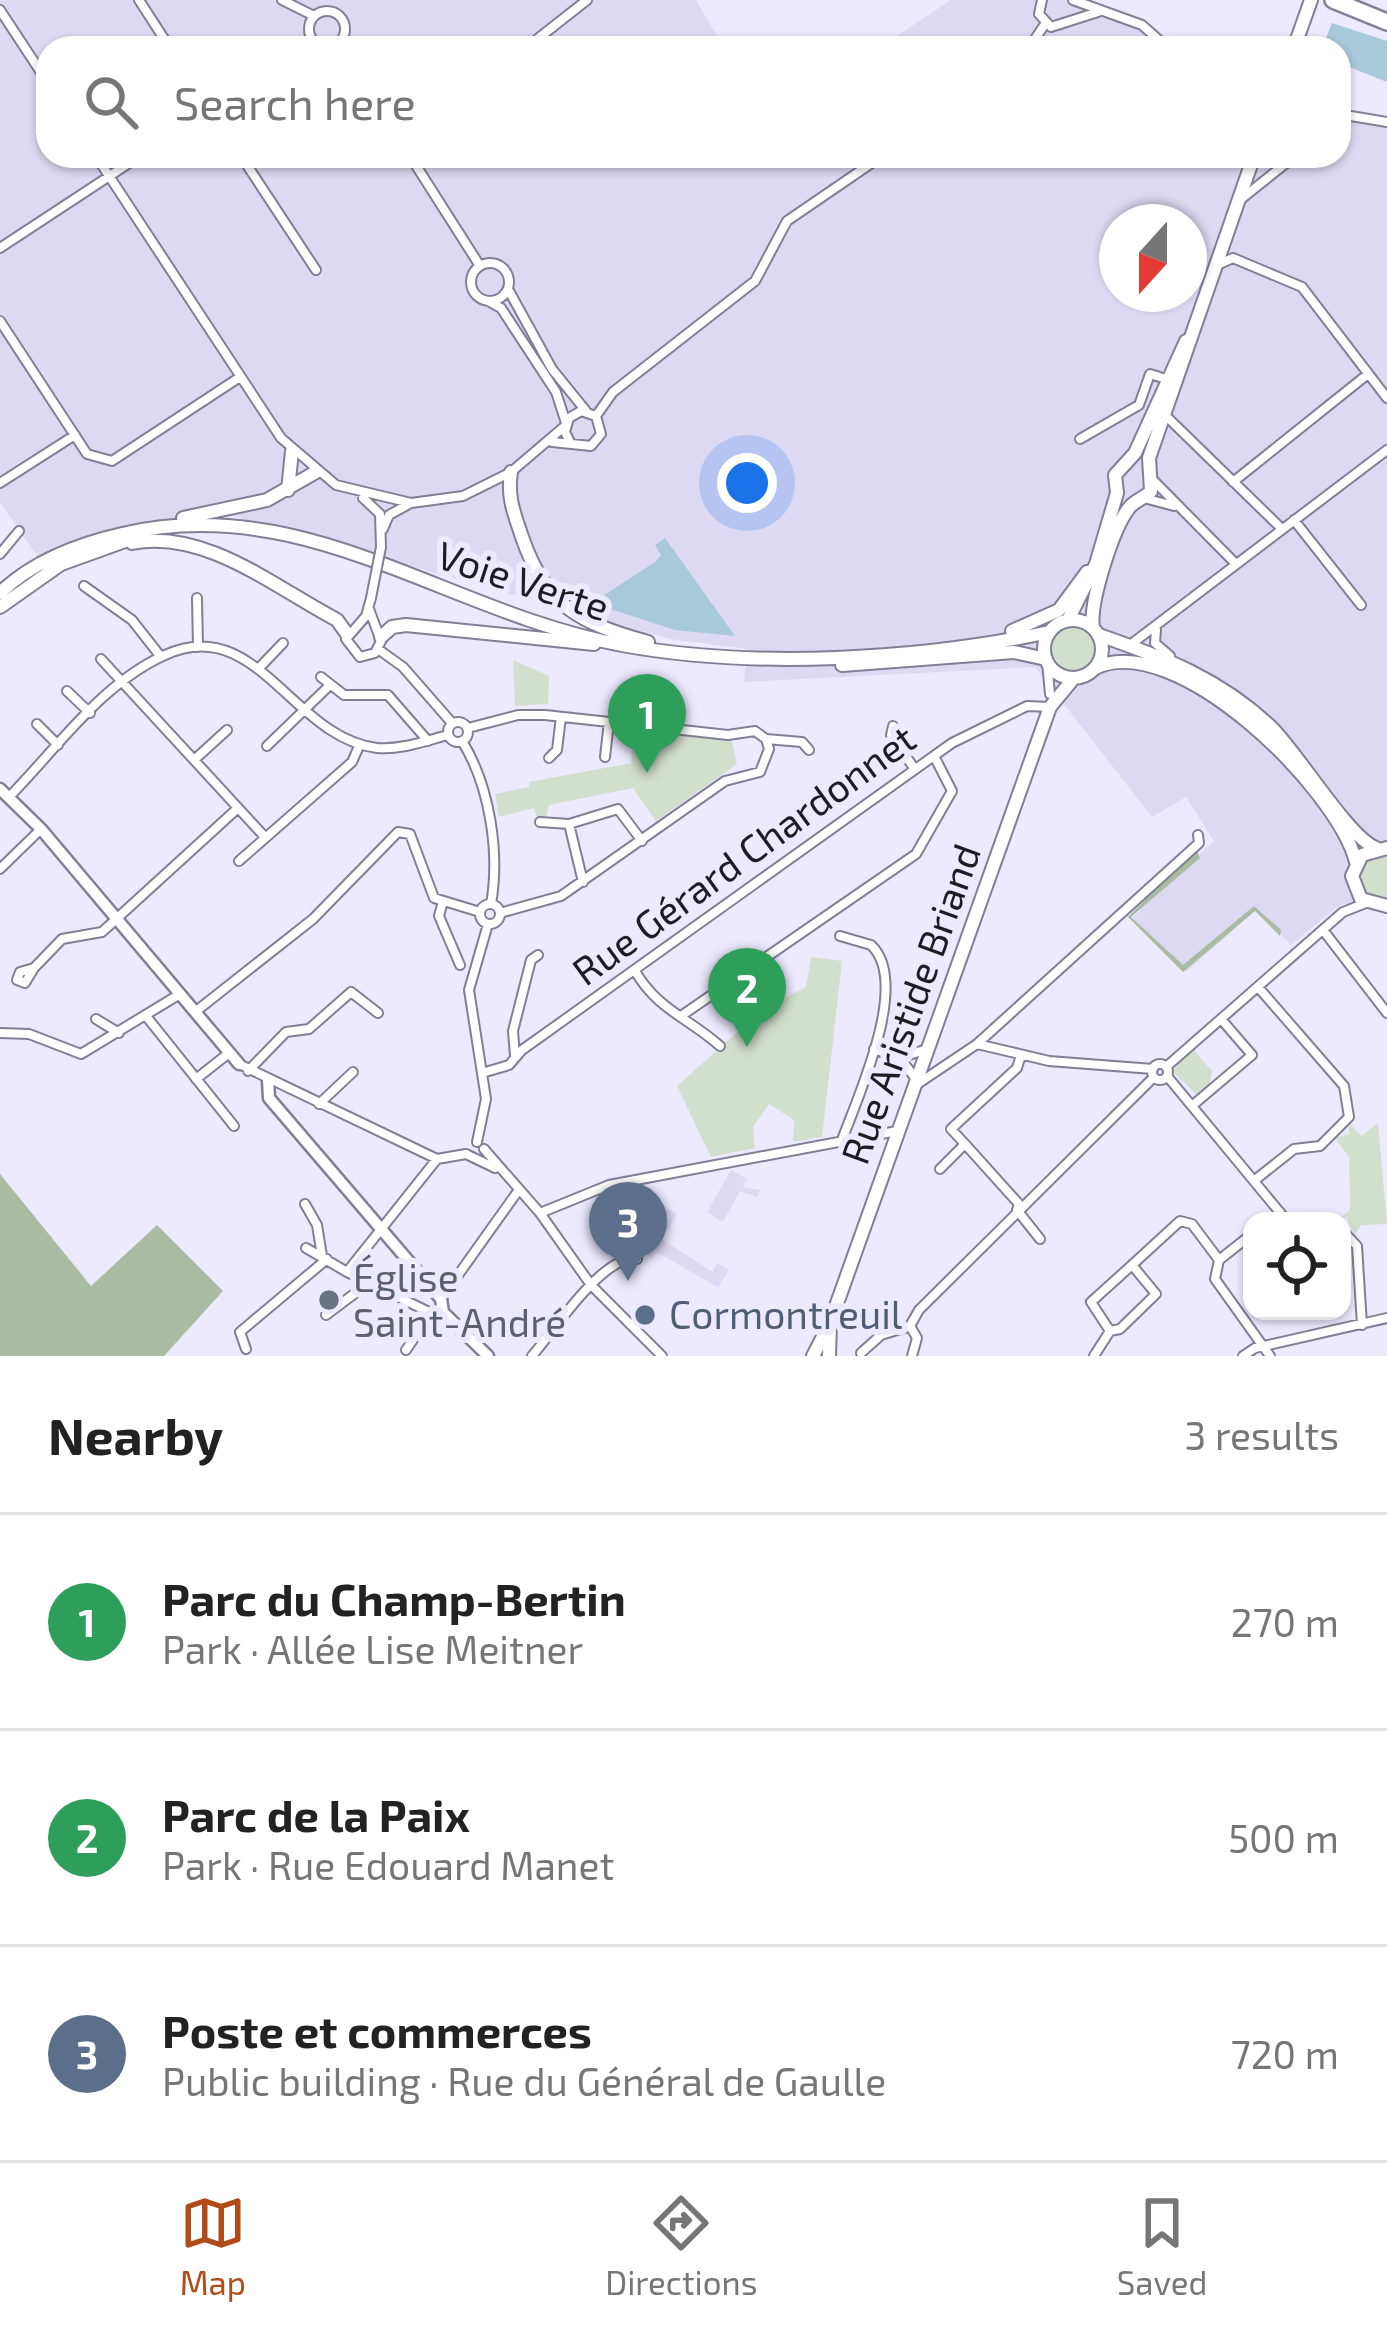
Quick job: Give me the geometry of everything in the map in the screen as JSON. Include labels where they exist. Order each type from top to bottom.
[{"type":"highway","points":[[1333,0],[1387,22]]},
{"type":"highway","points":[[1356,0],[1387,12]]},
{"type":"main road","points":[[1298,36],[1309,5]]},
{"type":"main road","points":[[1095,668],[1102,652],[1093,608],[1105,569],[1126,512],[1140,500],[1150,475],[1187,339],[1250,168]]},
{"type":"main road","points":[[1187,339],[1128,464],[1115,475],[1117,493],[1096,564],[1068,620],[1049,632],[1048,664],[1073,678],[1132,661],[1191,683],[1233,708],[1322,804],[1356,862],[1354,886],[1367,903],[1385,907]]},
{"type":"main road","points":[[288,490],[292,451]]},
{"type":"main road","points":[[1128,464],[1150,475]]},
{"type":"main road","points":[[148,527],[288,490],[316,472]]},
{"type":"main road","points":[[511,472],[508,496],[533,569],[553,598],[607,629],[695,654]]},
{"type":"main road","points":[[1117,493],[1140,500]]},
{"type":"main road","name":"Voie Verte","points":[[0,593],[52,557],[148,527],[207,524],[282,530],[343,547],[526,621],[609,642],[695,654],[832,658],[1049,632]]},
{"type":"main road","name":"Voie Verte","points":[[0,607],[61,565],[119,544],[184,529],[289,535],[507,619],[594,644],[703,660],[788,664],[898,663],[1014,652],[1048,664]]},
{"type":"main road","points":[[119,544],[170,540],[205,549],[337,620],[347,634]]},
{"type":"main road","points":[[1005,638],[1059,610],[1096,564]]},
{"type":"main road","points":[[1068,620],[1199,673],[1274,730],[1360,838],[1382,848]]},
{"type":"main road","points":[[377,637],[406,625],[594,644]]},
{"type":"main road","name":"Rue Aristide Briand","points":[[821,1356],[1050,700],[1048,664]]},
{"type":"main road","name":"Rue Aristide Briand","points":[[1050,700],[1073,678]]},
{"type":"main road","points":[[1356,862],[1382,848]]},
{"type":"street","points":[[139,0],[162,36]]},
{"type":"street","points":[[282,0],[314,16],[330,10],[341,16],[344,36]]},
{"type":"street","points":[[541,36],[587,0]]},
{"type":"street","points":[[1042,0],[1040,14],[1045,24],[1057,28],[1100,11]]},
{"type":"street","points":[[1069,23],[1075,12],[1072,0]]},
{"type":"street","points":[[1072,0],[1142,25],[1154,36]]},
{"type":"street","points":[[0,10],[36,65]]},
{"type":"street","points":[[313,36],[314,16]]},
{"type":"street","points":[[1037,36],[1045,24]]},
{"type":"street","points":[[1351,116],[1387,122]]},
{"type":"street","points":[[103,168],[292,451],[316,472],[385,512]]},
{"type":"street","points":[[0,248],[122,168]]},
{"type":"street","points":[[249,168],[316,270]]},
{"type":"street","points":[[418,168],[480,266]]},
{"type":"street","points":[[385,512],[463,496],[511,472],[552,442],[566,424],[591,413],[755,281],[788,221],[865,168]]},
{"type":"street","points":[[1238,201],[1279,168]]},
{"type":"street","points":[[1215,265],[1233,258],[1294,280],[1387,398]]},
{"type":"street","points":[[552,442],[570,442],[580,448],[596,443],[602,429],[552,369],[508,289],[504,269],[493,263],[480,266],[473,274],[472,289],[500,308],[556,392],[570,442]]},
{"type":"street","points":[[488,302],[508,289]]},
{"type":"street","points":[[0,321],[87,454],[112,461],[240,377]]},
{"type":"street","points":[[1080,439],[1139,405],[1150,374],[1166,379]]},
{"type":"street","points":[[1233,482],[1368,374]]},
{"type":"street","points":[[1164,414],[1282,529]]},
{"type":"street","points":[[0,483],[74,435]]},
{"type":"street","points":[[1129,645],[1387,450]]},
{"type":"street","points":[[1150,475],[1235,563]]},
{"type":"street","points":[[357,493],[411,503]]},
{"type":"street","points":[[380,497],[385,512]]},
{"type":"street","points":[[369,609],[377,637],[365,657],[355,655],[347,634],[369,609],[385,512],[392,498]]},
{"type":"street","points":[[1140,500],[1175,506]]},
{"type":"street","points":[[1294,520],[1361,605]]},
{"type":"street","points":[[0,554],[19,531]]},
{"type":"street","points":[[85,586],[132,620],[160,657]]},
{"type":"street","points":[[196,598],[198,647]]},
{"type":"street","points":[[359,623],[377,637],[452,723],[468,728],[518,716],[561,717],[728,735],[755,731],[766,739],[802,742],[809,750]]},
{"type":"street","points":[[1156,628],[1155,643],[1163,652],[1199,673]]},
{"type":"street","points":[[260,667],[284,643]]},
{"type":"street","points":[[480,1150],[437,1160],[244,1068],[5,792],[120,683],[160,657],[198,647],[232,650],[260,667],[302,712],[331,734],[360,744],[401,747],[448,735],[462,742],[478,776],[494,848],[491,904],[500,913]]},
{"type":"street","points":[[101,659],[264,836]]},
{"type":"street","points":[[321,677],[344,694],[388,695],[428,741]]},
{"type":"street","points":[[267,746],[330,685]]},
{"type":"street","points":[[67,692],[90,713]]},
{"type":"street","name":"Rue Gérard Chardonnet","points":[[482,1072],[516,1058],[914,769],[1028,706],[1050,700]]},
{"type":"street","points":[[549,758],[557,750],[561,717]]},
{"type":"street","points":[[605,757],[609,722]]},
{"type":"street","points":[[448,735],[452,723]]},
{"type":"street","points":[[37,724],[58,746]]},
{"type":"street","points":[[462,742],[468,728]]},
{"type":"street","points":[[194,760],[227,730]]},
{"type":"street","points":[[480,1150],[486,1099],[469,990],[488,924],[500,913],[552,900],[725,781],[760,772],[770,749],[766,739]]},
{"type":"street","points":[[894,740],[914,769]]},
{"type":"street","points":[[239,861],[352,762],[360,744]]},
{"type":"street","points":[[681,1016],[684,1009],[916,854],[952,791],[934,756]]},
{"type":"street","points":[[34,968],[62,939],[95,936],[117,919],[238,808]]},
{"type":"street","points":[[540,821],[569,824],[618,809],[642,841]]},
{"type":"street","points":[[569,824],[583,882]]},
{"type":"street","points":[[0,868],[41,829]]},
{"type":"street","points":[[195,1012],[314,919],[404,830],[434,898],[480,912],[488,924]]},
{"type":"street","points":[[900,1058],[915,1083],[977,1045],[1166,877],[1199,843],[1198,835]]},
{"type":"street","points":[[1343,912],[1354,886]]},
{"type":"street","points":[[977,1045],[1021,1055],[1167,1071],[1343,912],[1367,903]]},
{"type":"street","points":[[442,904],[439,916],[460,965]]},
{"type":"street","points":[[480,912],[491,904]]},
{"type":"street","points":[[1323,930],[1387,1012]]},
{"type":"street","points":[[840,936],[871,945],[886,967],[881,1029],[842,1142]]},
{"type":"street","points":[[516,1058],[513,1031],[531,960],[538,955]]},
{"type":"street","points":[[635,971],[652,1000],[720,1046]]},
{"type":"street","points":[[1255,1180],[1294,1148],[1320,1146],[1349,1117],[1344,1086],[1258,987]]},
{"type":"street","points":[[244,1068],[286,1032],[309,1029],[351,992],[378,1013]]},
{"type":"street","points":[[0,1033],[29,1034],[80,1054],[180,994]]},
{"type":"street","points":[[146,1016],[234,1126]]},
{"type":"street","points":[[96,1019],[119,1033]]},
{"type":"street","points":[[1193,1105],[1252,1055],[1221,1019]]},
{"type":"street","points":[[874,1049],[900,1058],[927,1049]]},
{"type":"street","points":[[196,1079],[229,1053]]},
{"type":"street","points":[[1017,1210],[1019,1204],[951,1130],[1017,1068],[1021,1055]]},
{"type":"street","points":[[1167,1071],[1279,1212]]},
{"type":"street","points":[[319,1104],[353,1072]]},
{"type":"street","points":[[861,1353],[881,1335],[910,1326],[1154,1073]]},
{"type":"street","points":[[268,1080],[269,1098],[382,1230],[438,1308],[488,1356]]},
{"type":"street","points":[[540,1213],[609,1185],[897,1131]]},
{"type":"street","points":[[940,1169],[965,1144]]},
{"type":"street","points":[[466,1154],[468,1145],[480,1150],[540,1213],[591,1285],[662,1356]]},
{"type":"street","points":[[347,1272],[437,1160]]},
{"type":"street","points":[[406,1350],[518,1191]]},
{"type":"street","points":[[305,1204],[317,1225],[324,1257]]},
{"type":"street","points":[[1017,1210],[1040,1239]]},
{"type":"street","points":[[1110,1331],[1090,1302],[1180,1221],[1192,1224],[1220,1260]]},
{"type":"street","points":[[1351,1240],[1357,1246],[1362,1324]]},
{"type":"street","points":[[1243,1241],[1220,1260],[1216,1284],[1266,1354]]},
{"type":"street","points":[[306,1248],[367,1285],[438,1308]]},
{"type":"street","points":[[246,1349],[241,1332],[324,1257]]},
{"type":"street","points":[[532,1356],[591,1285],[620,1259],[637,1259]]},
{"type":"street","points":[[1110,1331],[1117,1331],[1156,1294],[1132,1265]]},
{"type":"street","points":[[326,1315],[367,1285]]},
{"type":"street","points":[[1244,1356],[1255,1348],[1266,1354],[1387,1318]]},
{"type":"street","points":[[910,1326],[918,1348],[912,1356]]},
{"type":"street","points":[[1094,1356],[1110,1331]]},
{"type":"shaded area","points":[[0,0],[696,0],[717,36],[36,36],[36,168],[1351,168],[1351,116],[1387,122],[1387,906],[1341,904],[1291,945],[1256,910],[1186,972],[1132,918],[1214,841],[1186,797],[1152,817],[1035,667],[744,682],[747,649],[670,639],[215,511],[38,557],[0,502]]},
{"type":"shaded area","points":[[951,0],[1073,0],[1142,25],[1154,36],[897,36]]},
{"type":"shaded area","points":[[731,1170],[747,1179],[743,1187],[761,1190],[757,1197],[740,1191],[723,1222],[707,1212]]},
{"type":"shaded area","points":[[664,1207],[677,1214],[668,1230],[660,1226],[655,1235],[713,1272],[717,1263],[729,1270],[718,1287],[656,1252],[652,1258],[639,1251]]},
{"type":"green space","points":[[1073,626],[1089,632],[1095,648],[1089,664],[1073,670],[1057,664],[1051,648],[1057,632]]},
{"type":"green space","points":[[513,660],[549,676],[548,704],[515,706]]},
{"type":"green space","points":[[634,731],[732,741],[737,764],[656,821],[633,788],[549,805],[546,817],[537,817],[534,808],[499,817],[495,794],[529,787],[529,782],[631,763]]},
{"type":"green space","points":[[1196,849],[1200,858],[1131,917],[1183,965],[1254,906],[1281,930],[1280,936],[1255,911],[1183,972],[1128,917]]},
{"type":"green space","points":[[1387,854],[1387,900],[1366,890],[1360,873],[1368,858]]},
{"type":"green space","points":[[811,957],[842,961],[822,1137],[793,1142],[794,1120],[769,1104],[753,1127],[755,1148],[711,1157],[677,1086],[763,1009],[806,987]]},
{"type":"green space","points":[[1193,1049],[1212,1071],[1210,1083],[1197,1095],[1172,1071]]},
{"type":"green space","points":[[1378,1123],[1387,1224],[1361,1225],[1355,1235],[1348,1212],[1349,1157],[1335,1138],[1349,1134],[1350,1124],[1361,1136]]},
{"type":"green space","points":[[0,1174],[91,1286],[157,1225],[223,1291],[164,1356],[0,1356]]},
{"type":"water","points":[[1332,23],[1387,41],[1387,82],[1351,68],[1351,36],[1327,36]]},
{"type":"water","points":[[665,538],[735,636],[675,630],[592,603],[655,562],[661,555],[655,545]]},
{"type":"place","name":"Parc du Champ-Bertin","points":[[647,773]]},
{"type":"place","name":"Parc de la Paix","points":[[747,1047]]},
{"type":"place","name":"Poste et commerces","points":[[628,1281]]},
{"type":"place","name":"Église Saint-André","points":[[329,1300]]},
{"type":"place","name":"Cormontreuil","points":[[645,1315]]}]
